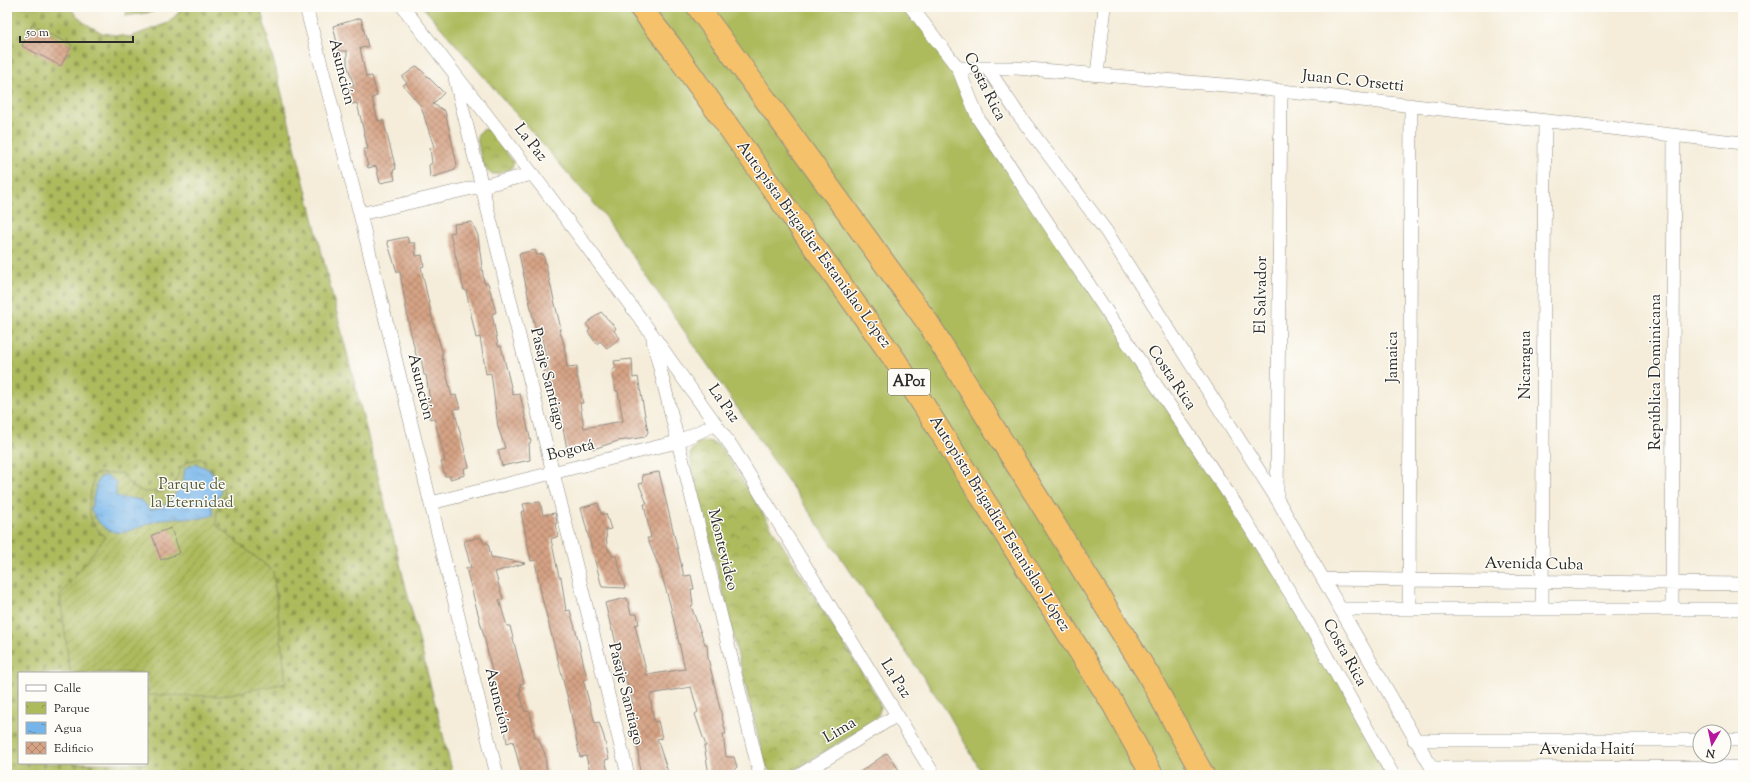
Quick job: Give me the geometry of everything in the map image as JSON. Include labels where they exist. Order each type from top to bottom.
[{"type":"highway","name":"Autopista Brigadier Estanislao López","points":[[640,7],[677,54],[895,360],[1113,704],[1152,775]]},
{"type":"highway","name":"AP01","points":[[698,7],[928,323],[1148,674],[1203,775]]},
{"type":"street","name":"Asunción","points":[[306,7],[360,214],[498,775]]},
{"type":"street","name":"Pasaje Santiago","points":[[403,7],[420,26],[454,73],[628,775]]},
{"type":"street","name":"Costa Rica","points":[[911,7],[958,68],[979,120],[1238,508],[1300,609],[1393,775]]},
{"type":"street","points":[[1096,74],[1105,7]]},
{"type":"street","name":"Juan C. Orsetti","points":[[958,68],[1016,68],[1282,91],[1743,143]]},
{"type":"street","name":"Costa Rica","points":[[988,69],[1018,114],[1106,231],[1277,499],[1324,579],[1414,740],[1434,772]]},
{"type":"street","name":"La Paz","points":[[454,73],[533,174],[651,333],[732,447],[934,775]]},
{"type":"street","name":"El Salvador","points":[[1277,499],[1282,91]]},
{"type":"street","name":"Jamaica","points":[[1409,609],[1411,105]]},
{"type":"street","name":"Nicaragua","points":[[1542,609],[1544,120]]},
{"type":"street","name":"República Dominicana","points":[[1672,609],[1674,135]]},
{"type":"street","points":[[360,214],[533,174]]},
{"type":"street","name":"Montevideo","points":[[651,333],[760,775]]},
{"type":"street","name":"Bogotá","points":[[431,503],[677,442],[716,424]]},
{"type":"street","name":"Avenida Cuba","points":[[1324,579],[1743,584]]},
{"type":"street","points":[[1341,609],[1743,609]]},
{"type":"street","name":"Lima","points":[[800,775],[897,715]]},
{"type":"street","name":"Avenida Haití","points":[[1414,740],[1692,740]]},
{"type":"street","points":[[1732,740],[1743,740]]},
{"type":"street","name":"Avenida Haití","points":[[1434,772],[1743,767]]},
{"type":"green space","name":"Parque de la Eternidad","points":[[7,7],[69,7],[83,22],[102,33],[130,37],[168,23],[184,7],[260,7],[453,775],[7,775]]},
{"type":"green space","points":[[127,7],[162,7],[152,12],[126,16]]},
{"type":"green space","points":[[423,7],[911,7],[958,68],[979,120],[1238,508],[1393,775],[983,775],[948,713],[605,216]]},
{"type":"green space","points":[[486,129],[491,132],[514,163],[511,169],[496,174],[487,171],[480,154],[477,138],[478,134],[482,130]]},
{"type":"green space","points":[[706,441],[713,442],[723,450],[727,456],[877,697],[880,705],[879,714],[871,723],[786,775],[772,773],[764,761],[692,468],[690,454],[697,443]]},
{"type":"green space","points":[[201,458],[222,483],[225,496],[217,510],[216,525],[273,571],[286,683],[220,696],[148,695],[148,672],[70,672],[60,596],[105,537],[98,530],[90,515],[89,500],[95,474],[122,473],[131,486],[144,492],[162,492],[175,483],[181,467],[187,462]]},
{"type":"water","points":[[195,464],[210,470],[218,482],[221,493],[212,506],[213,515],[198,518],[173,518],[161,520],[128,531],[118,532],[109,530],[100,523],[91,510],[96,485],[100,477],[108,476],[116,482],[116,496],[143,502],[150,510],[169,502],[182,487],[185,468]]},
{"type":"building","points":[[361,18],[368,47],[360,48],[366,77],[372,76],[377,96],[372,98],[378,121],[383,120],[396,169],[393,170],[395,180],[380,183],[376,166],[368,168],[364,149],[368,149],[357,103],[352,104],[348,88],[354,86],[347,64],[347,51],[339,51],[333,26]]},
{"type":"building","points":[[32,25],[72,45],[61,66],[22,46]]},
{"type":"building","points":[[417,66],[444,93],[433,104],[445,111],[457,165],[455,170],[430,178],[429,165],[432,163],[430,148],[434,147],[421,106],[403,85],[407,83],[402,77]]},
{"type":"building","points":[[472,222],[478,236],[484,283],[488,283],[496,312],[492,314],[498,346],[501,346],[513,395],[520,394],[531,442],[529,443],[530,460],[502,466],[498,450],[505,448],[498,427],[491,373],[486,374],[480,337],[476,338],[466,290],[464,290],[450,233],[455,232],[454,224]]},
{"type":"building","points":[[407,237],[409,243],[415,243],[416,256],[422,255],[424,266],[421,267],[433,322],[443,354],[441,354],[452,396],[456,395],[460,408],[454,409],[469,467],[464,468],[465,475],[450,479],[450,476],[445,476],[441,462],[445,461],[434,418],[430,419],[426,402],[430,401],[426,375],[424,375],[421,358],[417,359],[409,325],[400,272],[397,272],[387,241]]},
{"type":"building","points":[[535,250],[537,255],[543,254],[561,329],[559,329],[564,344],[567,367],[577,366],[577,375],[583,403],[580,403],[584,428],[623,421],[618,391],[616,391],[612,370],[616,368],[614,361],[632,359],[633,378],[638,377],[648,432],[645,437],[618,441],[593,449],[592,442],[567,449],[559,407],[555,408],[544,371],[548,371],[541,331],[536,331],[519,254]]},
{"type":"building","points":[[601,312],[616,328],[614,331],[620,338],[607,348],[600,341],[597,344],[588,332],[590,329],[586,324]]},
{"type":"building","points":[[659,472],[684,576],[691,575],[694,589],[691,589],[693,605],[691,606],[705,644],[707,645],[708,658],[726,734],[723,734],[726,757],[734,757],[737,767],[731,773],[709,774],[704,746],[706,746],[695,714],[698,712],[691,687],[651,694],[650,696],[654,722],[658,721],[662,738],[657,739],[669,775],[640,775],[637,736],[633,737],[630,715],[626,705],[633,704],[605,603],[627,598],[631,614],[637,614],[639,624],[635,625],[647,675],[685,669],[670,604],[660,569],[647,538],[651,538],[644,504],[647,504],[639,484],[643,483],[642,475]]},
{"type":"building","points":[[540,502],[543,515],[555,513],[557,523],[555,524],[558,536],[551,539],[559,577],[561,577],[566,611],[570,610],[578,639],[587,679],[583,680],[595,723],[599,722],[604,737],[609,759],[605,760],[609,775],[591,775],[586,756],[580,757],[568,699],[542,598],[535,560],[531,561],[521,512],[525,511],[523,504]]},
{"type":"building","points":[[598,503],[601,514],[606,514],[611,529],[606,530],[607,546],[612,556],[616,556],[625,588],[602,587],[581,508]]},
{"type":"building","points":[[171,528],[180,553],[161,560],[152,535]]},
{"type":"building","points":[[481,537],[484,543],[488,543],[491,557],[525,563],[495,572],[503,599],[499,600],[507,626],[510,626],[524,683],[520,684],[521,691],[519,691],[525,711],[530,712],[535,738],[538,738],[545,754],[547,775],[522,775],[513,741],[507,743],[504,722],[485,640],[466,568],[471,568],[464,541]]},
{"type":"building","points":[[887,753],[899,770],[889,775],[856,775]]}]
